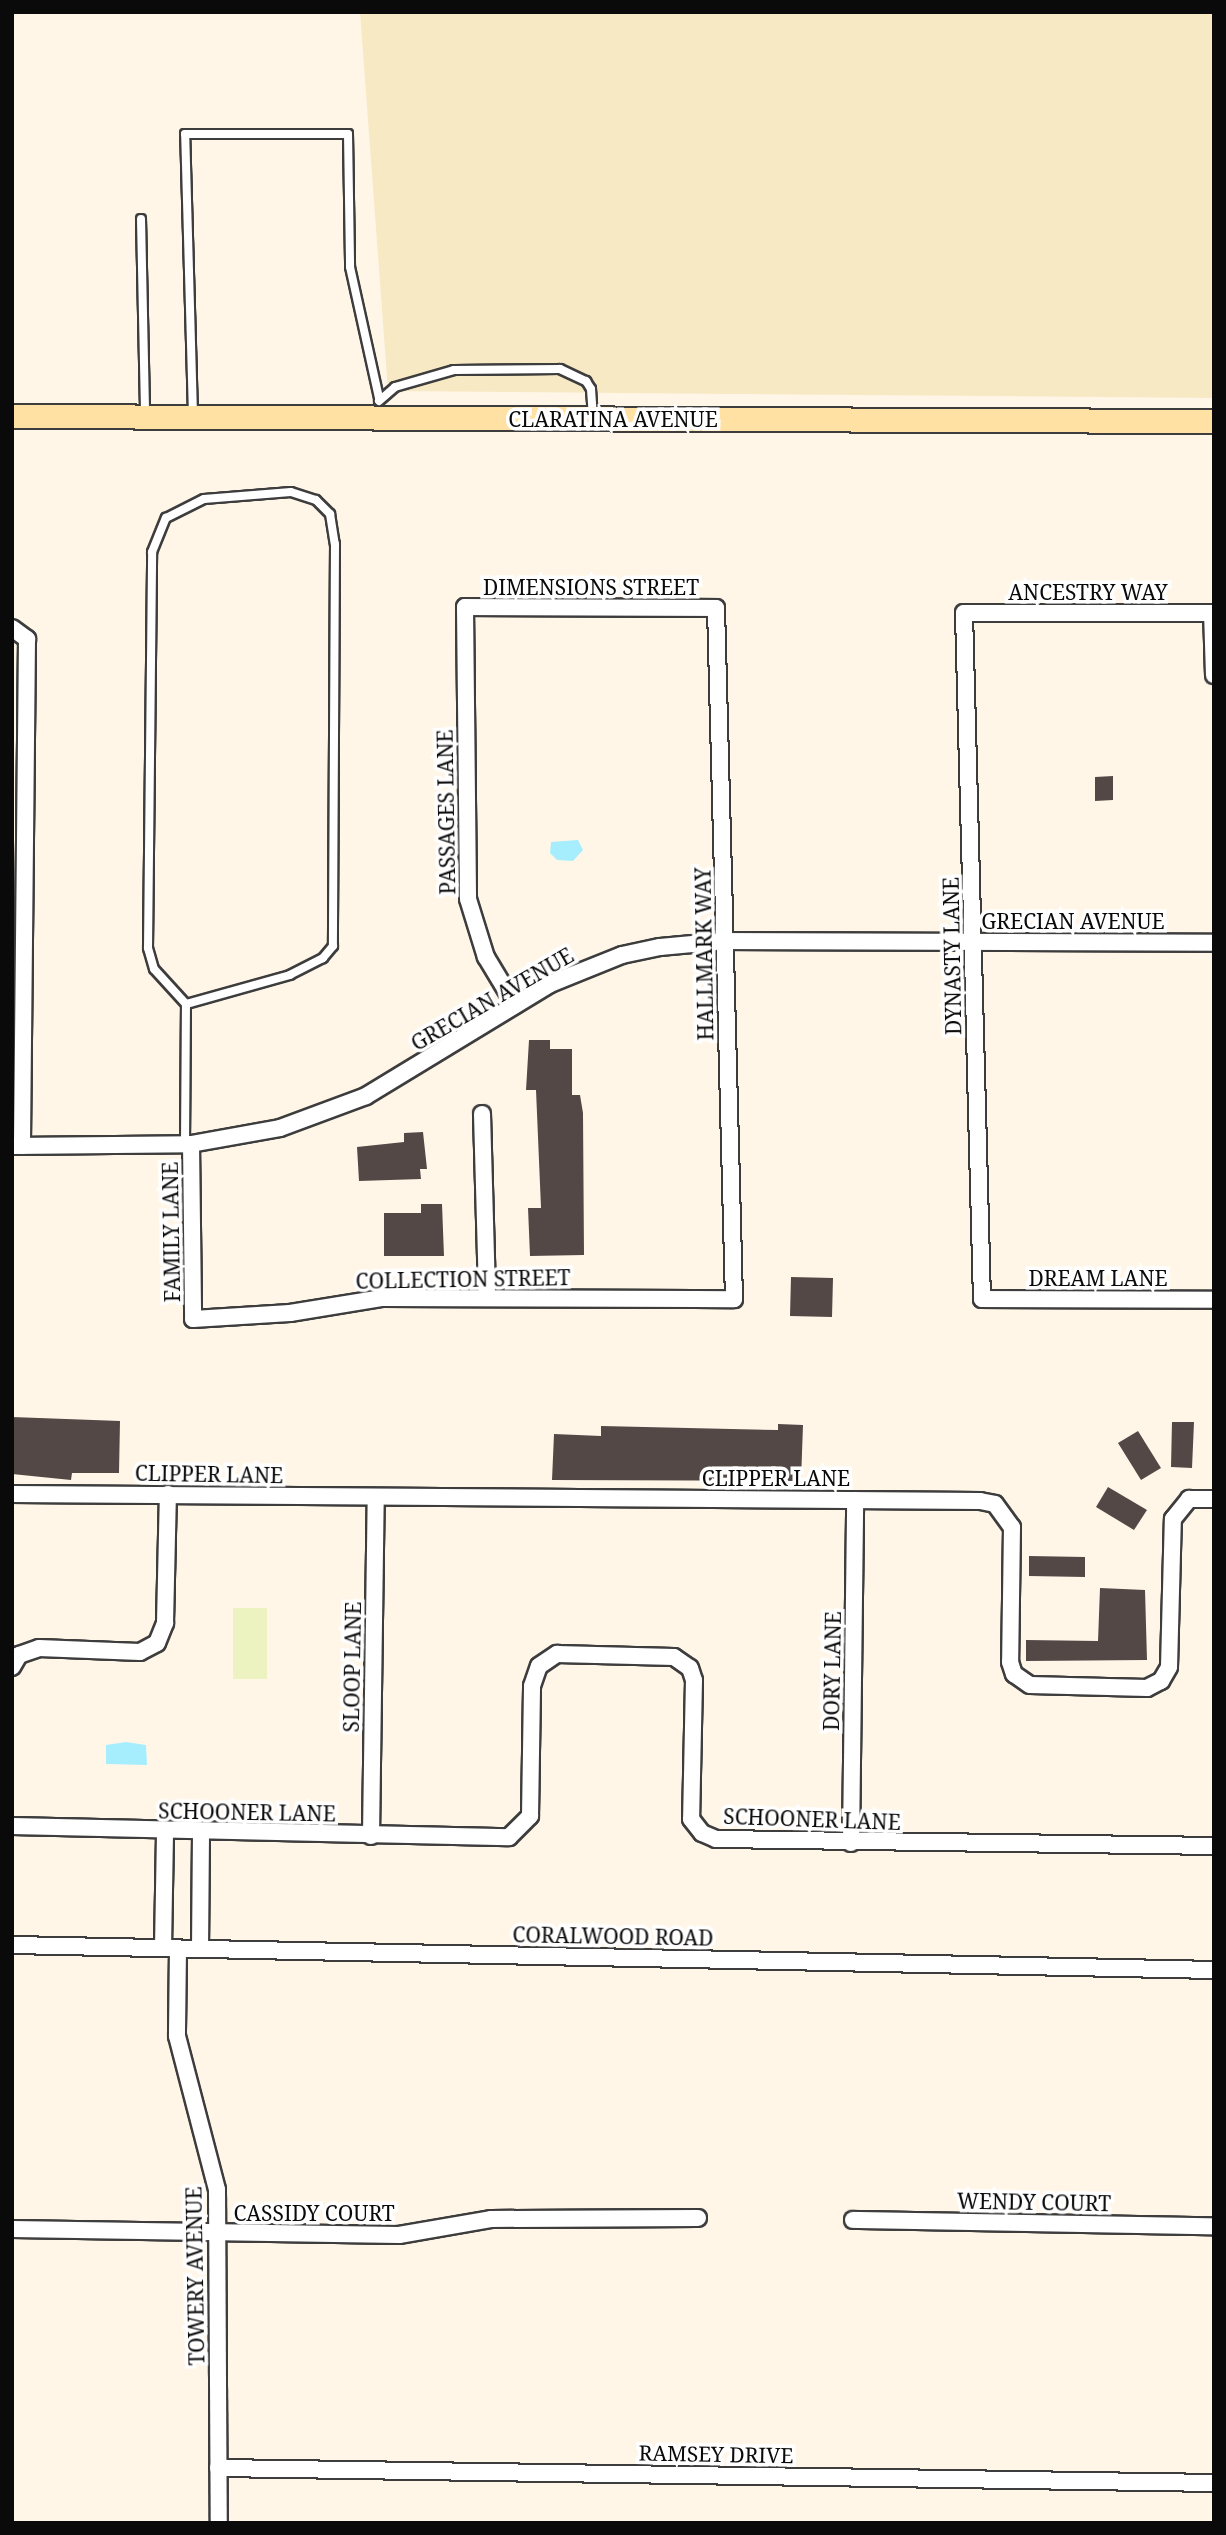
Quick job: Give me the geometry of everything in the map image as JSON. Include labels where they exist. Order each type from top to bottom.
[{"type":"main road","name":"CLARATINA AVENUE","points":[[12,416],[193,418],[379,408],[593,419],[1214,421]]},
{"type":"street","name":"DIMENSIONS STREET","points":[[466,607],[716,608]]},
{"type":"street","name":"PASSAGES LANE","points":[[466,607],[468,898],[486,957],[515,1005]]},
{"type":"street","name":"HALLMARK WAY","points":[[716,608],[734,1299]]},
{"type":"street","name":"ANCESTRY WAY","points":[[964,613],[1212,613]]},
{"type":"street","name":"DYNASTY LANE","points":[[964,613],[982,1299]]},
{"type":"street","points":[[1212,613],[1214,675]]},
{"type":"street","points":[[14,628],[27,639],[17,1146]]},
{"type":"street","name":"GRECIAN AVENUE","points":[[17,1146],[188,1144],[280,1128],[366,1096],[515,1005],[585,968],[622,955],[725,941],[1214,943]]},
{"type":"street","points":[[482,1114],[487,1298]]},
{"type":"street","name":"FAMILY LANE","points":[[188,1144],[193,1319]]},
{"type":"street","name":"COLLECTION STREET","points":[[193,1319],[254,1317],[383,1298],[734,1299]]},
{"type":"street","name":"DREAM LANE","points":[[982,1299],[1214,1300]]},
{"type":"street","name":"CLIPPER LANE","points":[[12,1494],[855,1500],[995,1504],[1012,1527],[1010,1662],[1014,1674],[1030,1685],[1147,1688],[1161,1681],[1169,1667],[1173,1519],[1189,1499],[1214,1499]]},
{"type":"street","points":[[12,1667],[19,1655],[38,1648],[141,1652],[157,1643],[165,1623],[168,1494]]},
{"type":"street","name":"SLOOP LANE","points":[[371,1836],[376,1498]]},
{"type":"street","name":"DORY LANE","points":[[851,1843],[855,1500]]},
{"type":"street","name":"SCHOONER LANE","points":[[12,1826],[201,1833],[509,1837],[521,1829],[530,1816],[532,1686],[539,1665],[557,1654],[674,1657],[690,1668],[694,1680],[691,1819],[702,1833],[716,1839],[851,1843],[1214,1846]]},
{"type":"street","name":"TOWERY AVENUE","points":[[165,1832],[177,2036],[214,2177],[217,2235],[219,2523]]},
{"type":"street","points":[[200,1949],[201,1833]]},
{"type":"street","name":"CORALWOOD ROAD","points":[[12,1945],[1214,1970]]},
{"type":"street","name":"CASSIDY COURT","points":[[12,2230],[217,2235],[399,2235],[491,2219],[549,2216],[698,2218]]},
{"type":"street","name":"WENDY COURT","points":[[853,2220],[1214,2226]]},
{"type":"street","name":"RAMSEY DRIVE","points":[[218,2468],[1214,2483]]},
{"type":"lane","points":[[193,418],[186,134],[348,134],[350,267],[379,408]]},
{"type":"lane","points":[[141,219],[145,418]]},
{"type":"lane","points":[[379,408],[395,387],[454,370],[559,369],[591,389],[593,419]]},
{"type":"lane","points":[[186,1004],[290,975],[323,958],[333,946],[335,544],[330,514],[316,500],[291,492],[204,499],[166,518],[152,552],[148,948],[154,969],[186,1004],[188,1144]]},
{"type":"shaded area","points":[[360,12],[1214,12],[1214,398],[388,391]]},
{"type":"green space","points":[[233,1608],[267,1608],[267,1679],[233,1679]]},
{"type":"water","points":[[578,840],[583,850],[573,861],[557,860],[550,853],[551,842]]},
{"type":"water","points":[[126,1742],[146,1745],[147,1765],[106,1764],[106,1745]]},
{"type":"building","points":[[1113,776],[1113,800],[1095,801],[1095,777]]},
{"type":"building","points":[[529,1040],[550,1040],[550,1049],[572,1049],[572,1095],[580,1095],[583,1113],[584,1255],[530,1256],[528,1208],[541,1208],[536,1090],[526,1090]]},
{"type":"building","points":[[423,1132],[427,1169],[420,1169],[421,1179],[359,1181],[357,1147],[404,1142],[404,1133]]},
{"type":"building","points":[[421,1204],[442,1204],[444,1256],[384,1256],[384,1213],[421,1213]]},
{"type":"building","points":[[791,1277],[833,1278],[832,1317],[790,1316]]},
{"type":"building","points":[[12,1417],[120,1421],[119,1473],[72,1473],[71,1480],[12,1474]]},
{"type":"building","points":[[1172,1422],[1194,1422],[1192,1468],[1171,1467]]},
{"type":"building","points":[[778,1424],[803,1425],[801,1481],[552,1480],[554,1434],[601,1436],[601,1426],[778,1430]]},
{"type":"building","points":[[1138,1431],[1161,1468],[1141,1480],[1118,1443]]},
{"type":"building","points":[[1108,1487],[1147,1510],[1134,1530],[1096,1507]]},
{"type":"building","points":[[1029,1556],[1085,1557],[1085,1577],[1029,1576]]},
{"type":"building","points":[[1100,1588],[1145,1590],[1147,1660],[1026,1661],[1026,1640],[1098,1641]]}]
